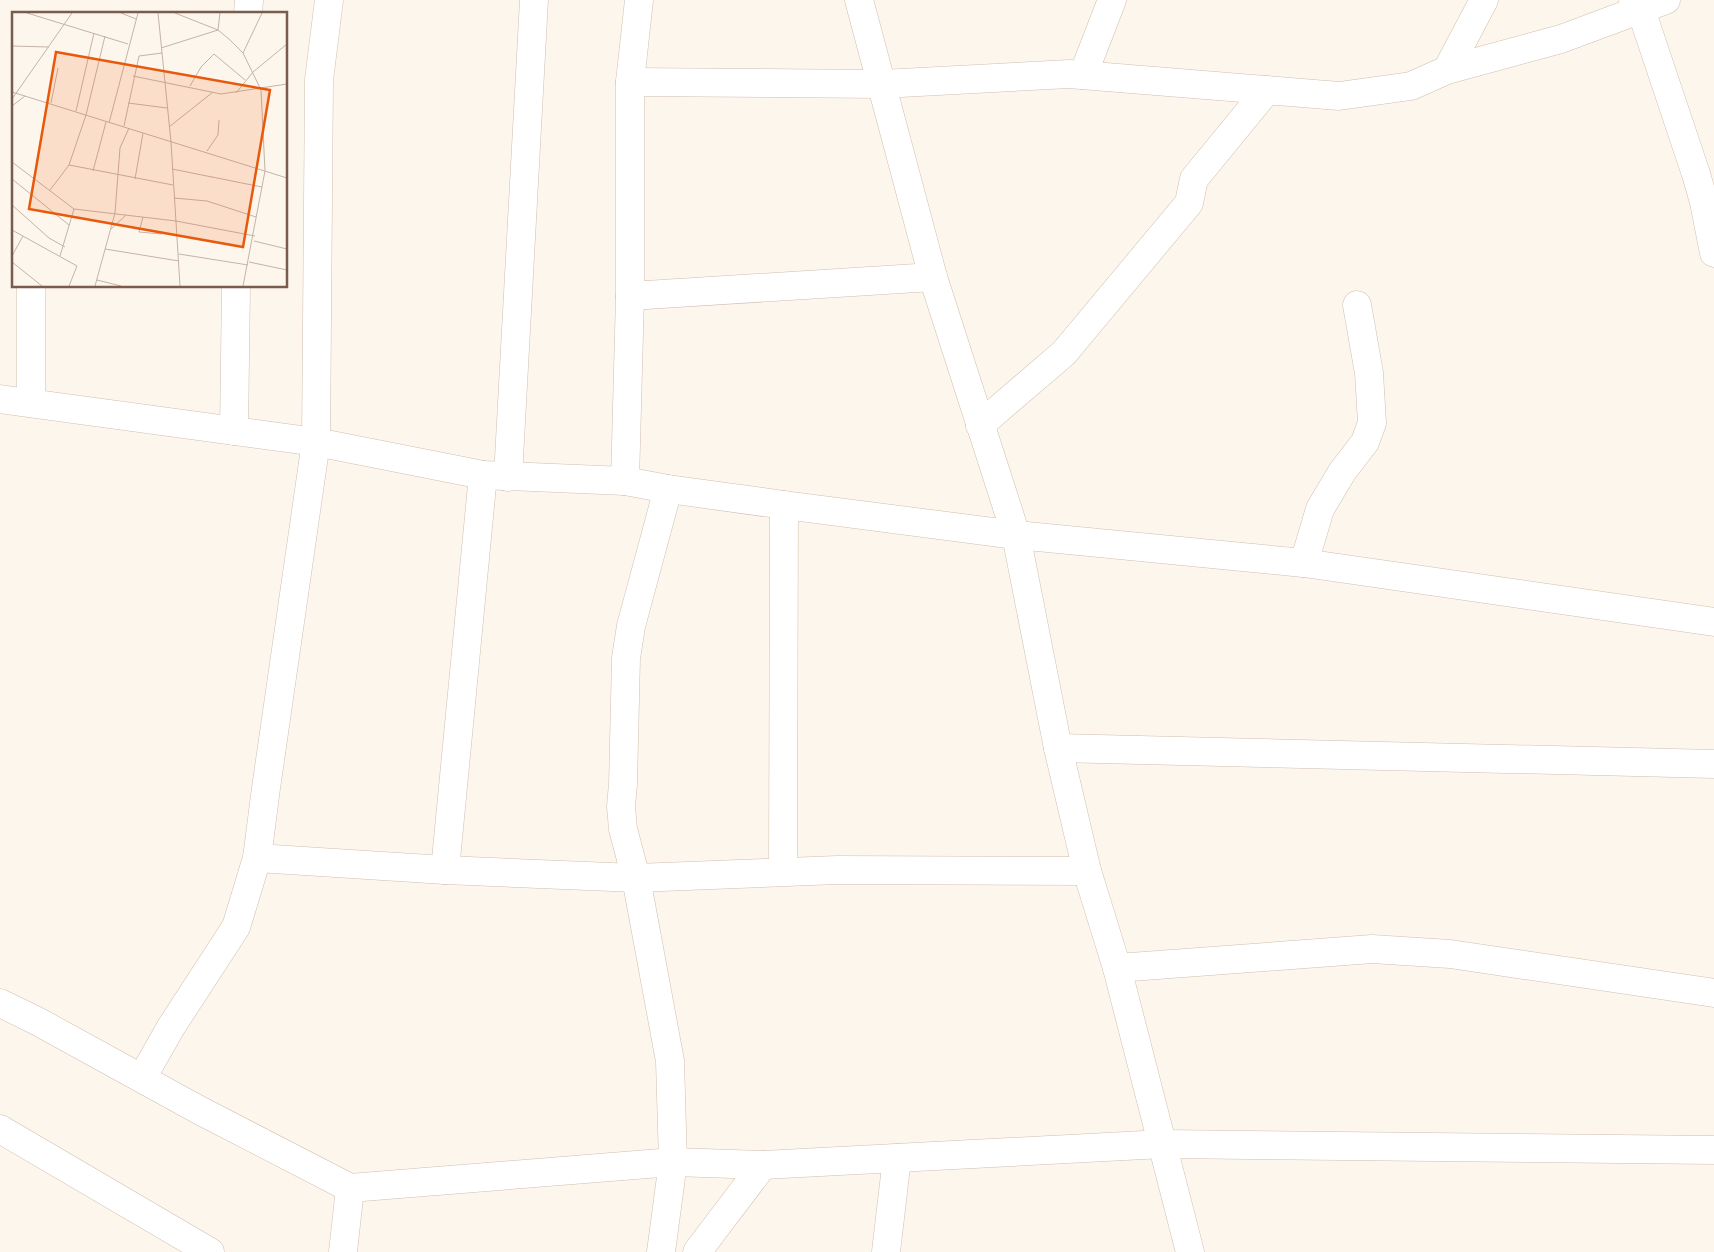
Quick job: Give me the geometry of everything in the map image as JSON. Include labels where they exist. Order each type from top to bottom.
[{"type":"street","points":[[142,1078],[171,1027],[236,927],[257,858],[316,442],[318,80],[329,0]]},
{"type":"street","points":[[445,870],[495,476],[534,0]]},
{"type":"street","points":[[625,481],[630,296],[630,82],[639,0]]},
{"type":"street","points":[[859,0],[933,277],[1016,535],[1058,748],[1087,871],[1117,968],[1190,1252]]},
{"type":"street","points":[[1083,75],[1112,0]]},
{"type":"street","points":[[1447,70],[1484,0]]},
{"type":"street","points":[[630,82],[882,84],[1069,74],[1339,96],[1411,86],[1447,70],[1561,39],[1637,5],[1666,0]]},
{"type":"street","points":[[1637,5],[1696,174],[1704,202],[1714,253]]},
{"type":"street","points":[[980,425],[1064,353],[1189,202],[1194,179],[1267,90]]},
{"type":"street","points":[[630,296],[933,277]]},
{"type":"street","points":[[31,288],[31,403]]},
{"type":"street","points":[[234,431],[236,288]]},
{"type":"street","points":[[1304,563],[1320,509],[1342,472],[1365,442],[1372,423],[1369,373],[1357,305]]},
{"type":"street","points":[[0,399],[316,442],[495,476],[625,481],[784,506],[1016,535],[1304,563],[1714,622]]},
{"type":"street","points":[[661,1252],[672,1162],[670,1061],[636,878],[623,829],[621,806],[626,658],[631,626],[668,489]]},
{"type":"street","points":[[783,871],[784,506]]},
{"type":"street","points":[[1058,748],[1714,764]]},
{"type":"street","points":[[257,858],[445,870],[636,878],[783,871],[1087,871]]},
{"type":"street","points":[[1117,968],[1372,949],[1450,954],[1714,993]]},
{"type":"street","points":[[0,1003],[37,1021],[199,1110],[350,1188],[672,1162],[763,1165],[1163,1144],[1714,1150]]},
{"type":"street","points":[[0,1129],[210,1252]]},
{"type":"street","points":[[886,1252],[897,1158]]},
{"type":"street","points":[[697,1252],[763,1165]]},
{"type":"street","points":[[344,1252],[350,1188]]}]
